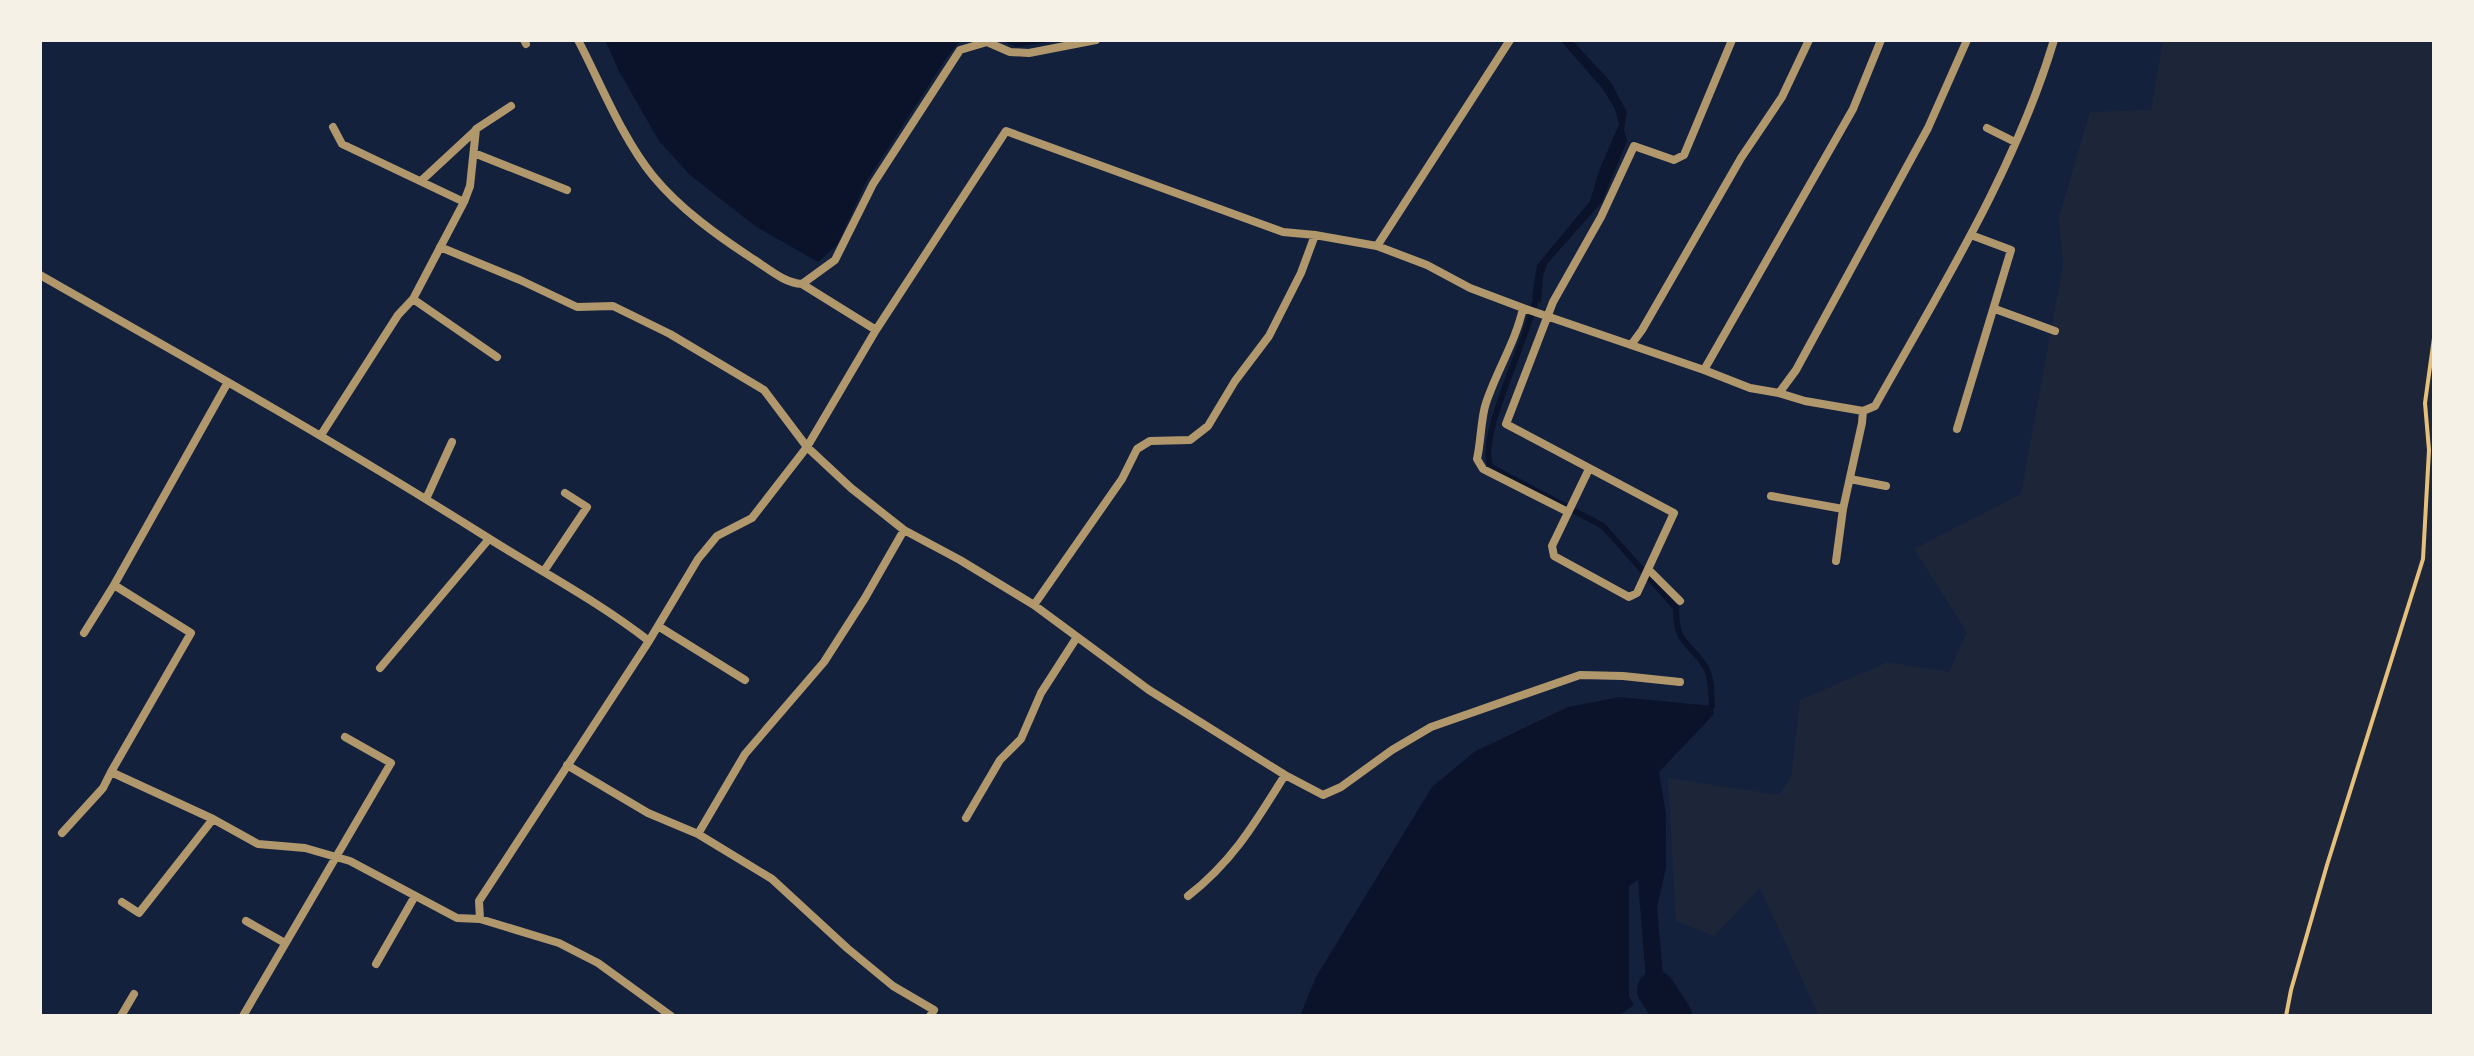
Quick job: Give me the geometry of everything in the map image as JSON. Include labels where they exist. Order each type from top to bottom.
[{"type":"street","points":[[578,40],[624,130],[653,175],[690,213],[790,283],[802,284],[876,330]]},
{"type":"street","points":[[802,284],[835,260],[873,184],[960,50],[987,42],[1010,52],[1029,53],[1096,40]]},
{"type":"street","points":[[1377,246],[1510,40]]},
{"type":"street","points":[[1589,469],[1552,546],[1554,556],[1629,597],[1637,593],[1674,513],[1506,424],[1553,302],[1601,217],[1634,146],[1674,160],[1684,155],[1732,40]]},
{"type":"street","points":[[1631,345],[1741,158],[1782,97],[1809,40]]},
{"type":"street","points":[[1704,370],[1853,109],[1881,40]]},
{"type":"street","points":[[1779,393],[1796,370],[1928,128],[1967,40]]},
{"type":"street","points":[[480,919],[479,901],[649,641],[698,559],[717,536],[752,518],[807,447],[876,330],[1006,131],[1283,232],[1377,246],[1525,309],[1750,388],[1863,411],[1875,406],[1971,235],[2015,142],[2054,40]]},
{"type":"street","points":[[421,181],[476,129],[511,106]]},
{"type":"street","points":[[333,127],[342,144],[464,202]]},
{"type":"street","points":[[1987,128],[2015,142]]},
{"type":"street","points":[[321,435],[398,315],[413,299],[464,202],[470,186],[476,129]]},
{"type":"street","points":[[474,153],[567,190]]},
{"type":"street","points":[[1034,605],[1122,479],[1137,449],[1150,441],[1190,440],[1208,426],[1235,381],[1269,336],[1301,273],[1315,235]]},
{"type":"street","points":[[1957,429],[2011,250],[1971,235]]},
{"type":"street","points":[[440,247],[577,307],[613,306],[670,334],[764,390],[807,447],[851,488],[904,530],[1034,605],[1149,690],[1285,775],[1323,795],[1341,787],[1392,750],[1431,727],[1580,675],[1680,682]]},
{"type":"street","points":[[40,275],[321,435],[544,571],[649,641]]},
{"type":"street","points":[[413,299],[497,357]]},
{"type":"street","points":[[1525,309],[1485,405],[1477,459],[1483,469],[1568,512]]},
{"type":"street","points":[[1995,309],[2055,331]]},
{"type":"street","points":[[84,633],[228,382]]},
{"type":"street","points":[[1836,561],[1863,411]]},
{"type":"street","points":[[426,499],[452,442]]},
{"type":"street","points":[[1850,479],[1886,486]]},
{"type":"street","points":[[544,571],[587,507],[565,493]]},
{"type":"street","points":[[1771,496],[1843,509]]},
{"type":"street","points":[[698,834],[745,754],[824,662],[904,530]]},
{"type":"street","points":[[380,668],[489,539]]},
{"type":"street","points":[[1649,570],[1680,601]]},
{"type":"street","points":[[62,833],[103,788],[191,633],[114,585]]},
{"type":"street","points":[[658,626],[745,680]]},
{"type":"street","points":[[966,818],[1000,760],[1021,739],[1041,693],[1077,637]]},
{"type":"street","points":[[243,1016],[391,763],[345,737]]},
{"type":"street","points":[[567,765],[648,813],[698,834],[772,879],[893,986],[934,1010],[930,1016]]},
{"type":"street","points":[[111,772],[213,819],[258,844],[305,848],[350,861],[457,918],[480,919],[559,943],[598,963],[671,1016]]},
{"type":"street","points":[[1188,896],[1211,879],[1243,843],[1285,775]]},
{"type":"street","points":[[122,902],[139,913],[213,819]]},
{"type":"street","points":[[376,964],[415,896]]},
{"type":"street","points":[[246,921],[285,943]]},
{"type":"street","points":[[121,1016],[134,994]]},
{"type":"path","points":[[2286,1016],[2327,865],[2423,559],[2429,450],[2425,403],[2434,338]]},
{"type":"shaded area","points":[[605,40],[964,40],[947,57],[866,182],[837,245],[818,262],[755,226],[690,175],[659,141]]},
{"type":"shaded area","points":[[1001,40],[1062,40],[1016,47]]},
{"type":"shaded area","points":[[1560,40],[1572,40],[1610,81],[1627,112],[1624,129],[1627,141],[1602,202],[1547,264],[1541,303],[1532,297],[1537,265],[1590,201],[1600,168],[1619,125],[1615,109],[1602,88]]},
{"type":"shaded area","points":[[2163,40],[2434,40],[2434,1016],[1819,1016],[1760,888],[1714,936],[1676,921],[1668,778],[1779,795],[1791,777],[1800,700],[1888,662],[1949,672],[1967,632],[1914,549],[2021,494],[2063,265],[2059,217],[2090,112],[2151,110]]},
{"type":"shaded area","points":[[1620,697],[1712,706],[1714,714],[1659,772],[1666,814],[1666,868],[1657,907],[1664,987],[1647,994],[1638,880],[1629,886],[1629,996],[1634,1005],[1618,1016],[1300,1016],[1316,977],[1432,787],[1474,752],[1568,707]]},
{"type":"waterway","points":[[1537,293],[1497,409],[1488,452],[1491,467],[1603,526],[1676,608],[1682,637],[1708,672],[1712,706]]},
{"type":"waterway","points":[[1656,990],[1673,1016]]}]
